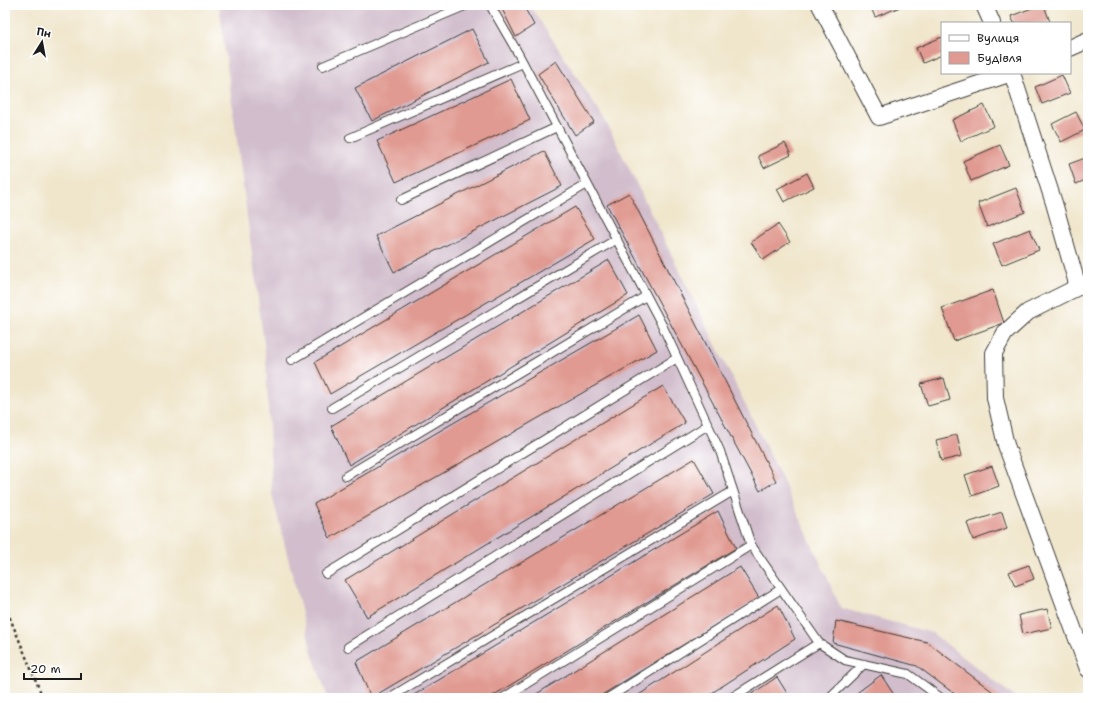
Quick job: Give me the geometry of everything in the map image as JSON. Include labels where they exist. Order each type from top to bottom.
[{"type":"street","points":[[820,5],[879,118],[1009,74]]},
{"type":"street","points":[[984,5],[992,22]]},
{"type":"street","points":[[1071,48],[1088,40]]},
{"type":"street","points":[[1012,74],[1054,203],[1083,285],[1028,312],[1005,333],[994,353],[995,398],[1006,445],[1088,669]]},
{"type":"lane","points":[[323,66],[467,5]]},
{"type":"lane","points":[[490,5],[558,128],[662,325],[720,451],[751,545],[819,642],[845,660],[908,674],[940,698]]},
{"type":"lane","points":[[350,138],[523,63]]},
{"type":"lane","points":[[401,200],[558,128]]},
{"type":"lane","points":[[292,360],[587,184]]},
{"type":"lane","points":[[332,408],[617,239]]},
{"type":"lane","points":[[346,476],[646,296]]},
{"type":"lane","points":[[326,574],[677,358]]},
{"type":"lane","points":[[348,647],[708,425]]},
{"type":"lane","points":[[389,698],[733,491]]},
{"type":"lane","points":[[503,698],[751,545]]},
{"type":"lane","points":[[608,698],[781,589]]},
{"type":"lane","points":[[731,698],[819,642]]},
{"type":"lane","points":[[830,698],[864,664]]},
{"type":"path","points":[[5,606],[44,698]]},
{"type":"shaded area","points":[[219,5],[530,5],[606,122],[780,475],[841,608],[932,633],[1016,698],[328,698],[312,653],[272,494],[266,359]]},
{"type":"building","points":[[500,5],[523,5],[534,25],[516,37]]},
{"type":"building","points":[[870,5],[899,5],[900,7],[875,17]]},
{"type":"building","points":[[1040,5],[1044,5],[1050,22],[1014,22],[1011,16]]},
{"type":"building","points":[[472,29],[489,62],[372,121],[355,88]]},
{"type":"building","points":[[941,37],[941,55],[923,63],[916,48]]},
{"type":"building","points":[[556,61],[594,122],[575,135],[538,74]]},
{"type":"building","points":[[1062,75],[1070,93],[1042,104],[1035,87]]},
{"type":"building","points":[[511,79],[530,120],[396,182],[377,141]]},
{"type":"building","points":[[984,105],[994,126],[961,141],[952,120]]},
{"type":"building","points":[[1076,112],[1085,130],[1061,142],[1052,124]]},
{"type":"building","points":[[785,143],[791,155],[764,168],[758,156]]},
{"type":"building","points":[[1000,145],[1009,165],[971,181],[963,161]]},
{"type":"building","points":[[544,151],[562,186],[394,272],[376,236]]},
{"type":"building","points":[[1088,157],[1088,179],[1076,184],[1069,164]]},
{"type":"building","points":[[807,173],[814,187],[784,202],[777,189]]},
{"type":"building","points":[[1016,188],[1025,212],[987,227],[978,203]]},
{"type":"building","points":[[629,193],[776,481],[760,491],[607,205]]},
{"type":"building","points":[[575,207],[595,239],[330,394],[315,362]]},
{"type":"building","points":[[778,224],[790,242],[763,260],[751,242]]},
{"type":"building","points":[[1030,229],[1039,250],[1002,265],[993,244]]},
{"type":"building","points":[[609,260],[628,295],[349,465],[331,426]]},
{"type":"building","points":[[993,290],[1004,323],[954,341],[942,308]]},
{"type":"building","points":[[639,315],[657,350],[330,538],[314,504]]},
{"type":"building","points":[[944,378],[950,400],[928,406],[921,384]]},
{"type":"building","points":[[663,386],[685,423],[367,617],[345,580]]},
{"type":"building","points":[[957,435],[962,456],[941,461],[936,440]]},
{"type":"building","points":[[694,459],[714,494],[371,698],[356,662]]},
{"type":"building","points":[[992,466],[999,486],[972,496],[965,475]]},
{"type":"building","points":[[718,511],[736,548],[489,698],[409,698]]},
{"type":"building","points":[[1002,512],[1007,528],[973,540],[967,523]]},
{"type":"building","points":[[1029,565],[1034,579],[1015,586],[1009,572]]},
{"type":"building","points":[[740,567],[759,598],[597,698],[530,698]]},
{"type":"building","points":[[778,605],[795,639],[704,698],[634,698]]},
{"type":"building","points":[[1047,609],[1052,628],[1023,634],[1019,615]]},
{"type":"building","points":[[836,621],[927,642],[1001,698],[960,698],[917,666],[833,643]]},
{"type":"building","points":[[881,675],[896,698],[850,698]]},
{"type":"building","points":[[777,677],[790,698],[746,698]]}]
